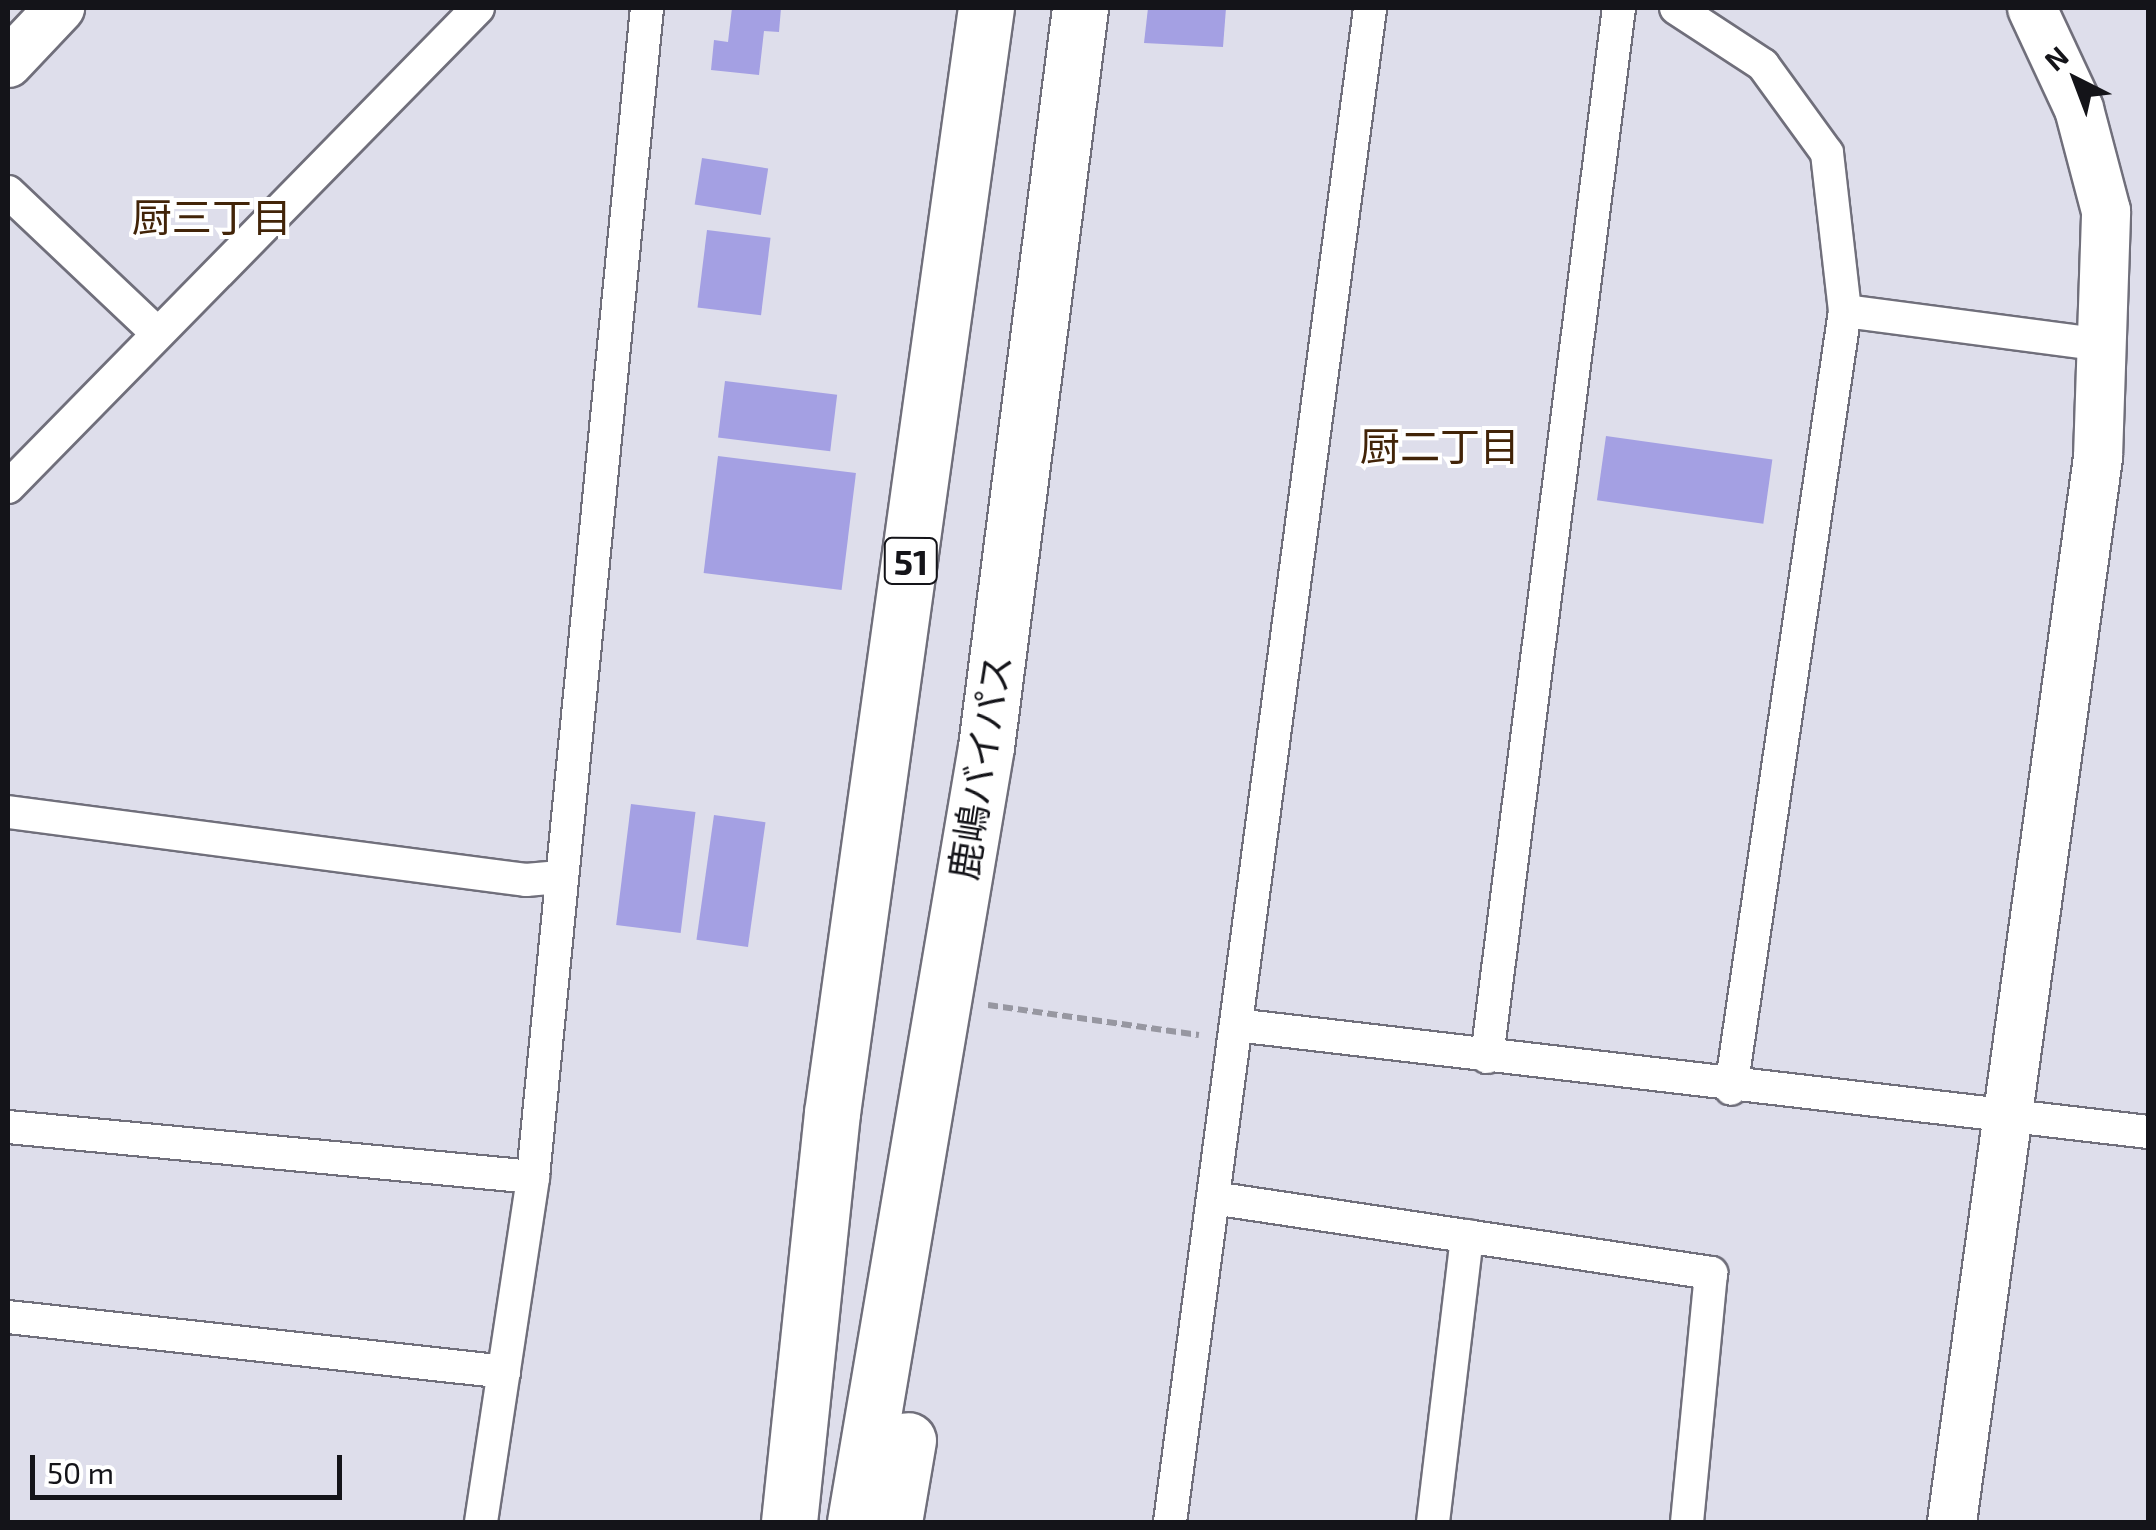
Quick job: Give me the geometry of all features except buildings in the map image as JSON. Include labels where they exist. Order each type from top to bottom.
[{"type":"highway","name":"51","points":[[788,1522],[832,1114],[986,8]]},
{"type":"highway","name":"鹿嶋バイパス","points":[[855,1522],[986,747],[1080,8]]},
{"type":"highway","points":[[894,1522],[923,1354],[956,1002],[986,747]]},
{"type":"highway","name":"51","points":[[751,1522],[832,1114]]},
{"type":"street","points":[[8,63],[60,8]]},
{"type":"street","points":[[8,487],[155,331],[478,8]]},
{"type":"street","points":[[481,1522],[532,1177],[648,8]]},
{"type":"street","points":[[1170,1522],[1370,8]]},
{"type":"street","points":[[1487,1057],[1619,8]]},
{"type":"street","points":[[1676,8],[1763,65],[1827,154],[1845,311],[1731,1089]]},
{"type":"street","points":[[1952,1522],[2098,457],[2106,211],[2078,109],[2032,8]]},
{"type":"street","points":[[8,192],[155,331]]},
{"type":"street","points":[[1845,311],[2102,345]]},
{"type":"street","points":[[8,812],[526,880],[560,877]]},
{"type":"street","points":[[1235,1032],[2148,1132]]},
{"type":"street","points":[[8,1126],[532,1177]]},
{"type":"street","points":[[1213,1198],[1711,1272],[1687,1522]]},
{"type":"street","points":[[1433,1522],[1468,1236]]},
{"type":"street","points":[[8,1317],[504,1372]]},
{"type":"path","points":[[956,1002],[1235,1032]]},
{"type":"district","name":"厨三丁目","points":[[212,216]]},
{"type":"district","name":"厨二丁目","points":[[1440,445]]}]
